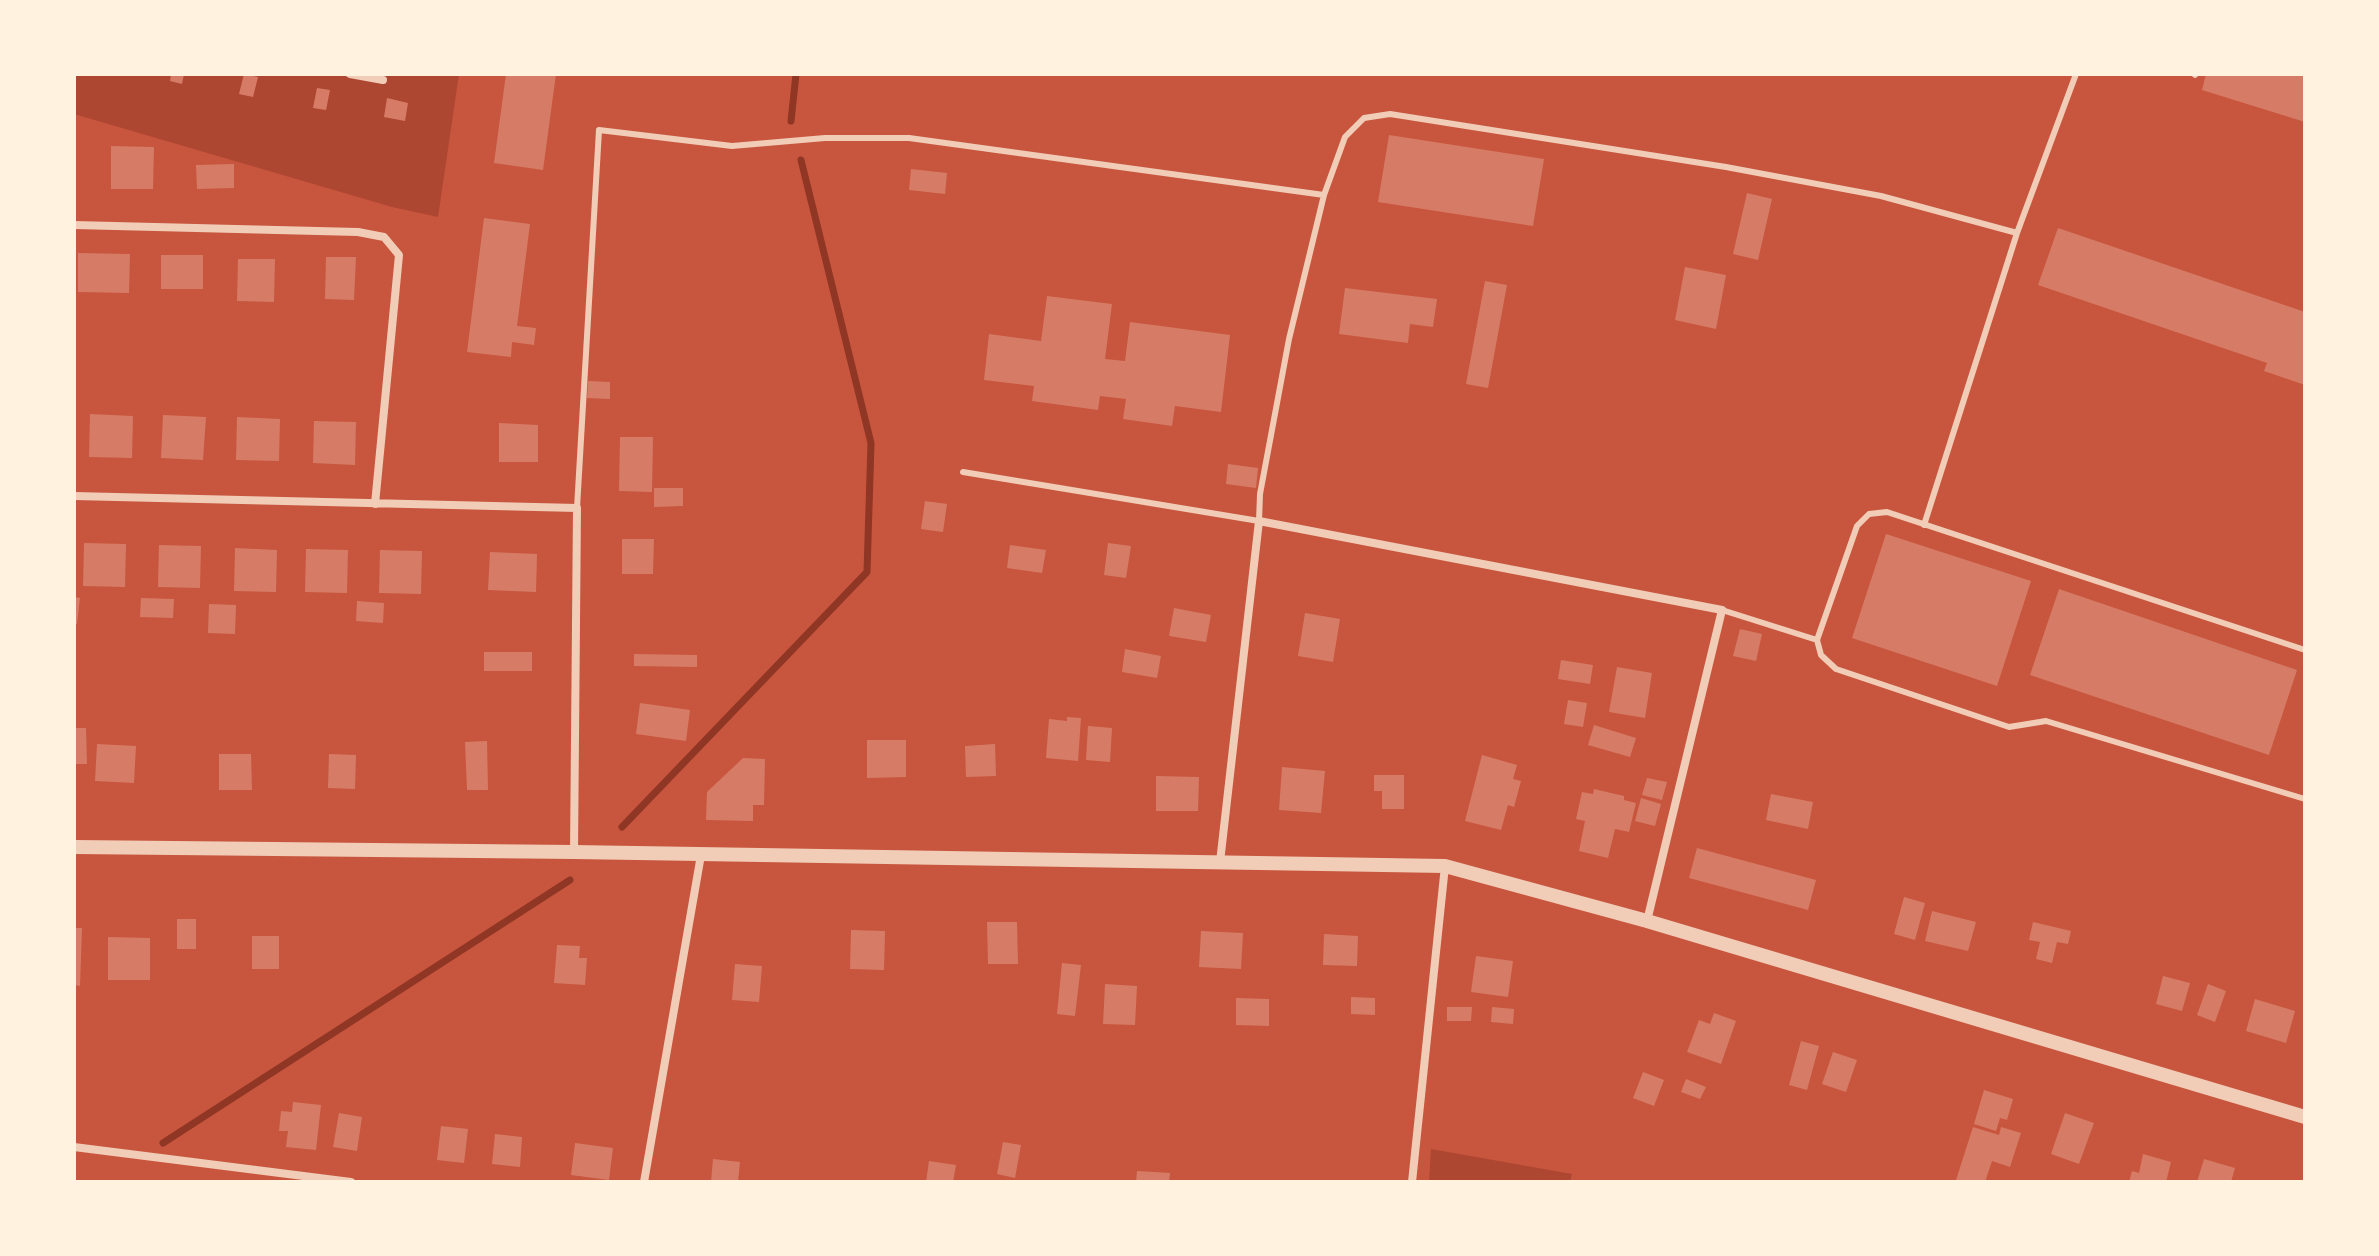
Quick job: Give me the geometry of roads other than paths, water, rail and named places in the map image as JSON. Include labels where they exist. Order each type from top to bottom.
[{"type":"street","points":[[350,74],[383,80]]},
{"type":"street","points":[[74,225],[358,232],[384,237],[399,255],[375,504]]},
{"type":"street","points":[[74,496],[577,508],[574,852]]},
{"type":"street","points":[[1220,862],[1259,521],[1722,610],[1647,921]]},
{"type":"street","points":[[74,847],[1445,866],[1647,921],[2305,1117]]},
{"type":"street","points":[[644,1182],[701,855]]},
{"type":"street","points":[[1412,1182],[1445,866]]},
{"type":"street","points":[[74,1147],[351,1182]]},
{"type":"lane","points":[[1924,525],[2017,233],[2076,74]]},
{"type":"lane","points":[[963,472],[1259,521],[1260,494],[1289,339],[1324,195],[1345,137],[1364,118],[1390,114],[1726,167],[1881,196],[2017,233]]},
{"type":"lane","points":[[577,508],[599,130],[732,146],[825,138],[909,138],[1324,195]]},
{"type":"lane","points":[[2305,650],[1887,512],[1869,514],[1857,526],[1817,640],[1821,655],[1836,669],[2009,727],[2046,721],[2305,799]]},
{"type":"lane","points":[[1722,610],[1817,640]]},
{"type":"waterway","points":[[791,121],[796,74]]},
{"type":"waterway","points":[[622,827],[867,572],[871,443],[801,160]]},
{"type":"waterway","points":[[163,1143],[570,880]]}]
